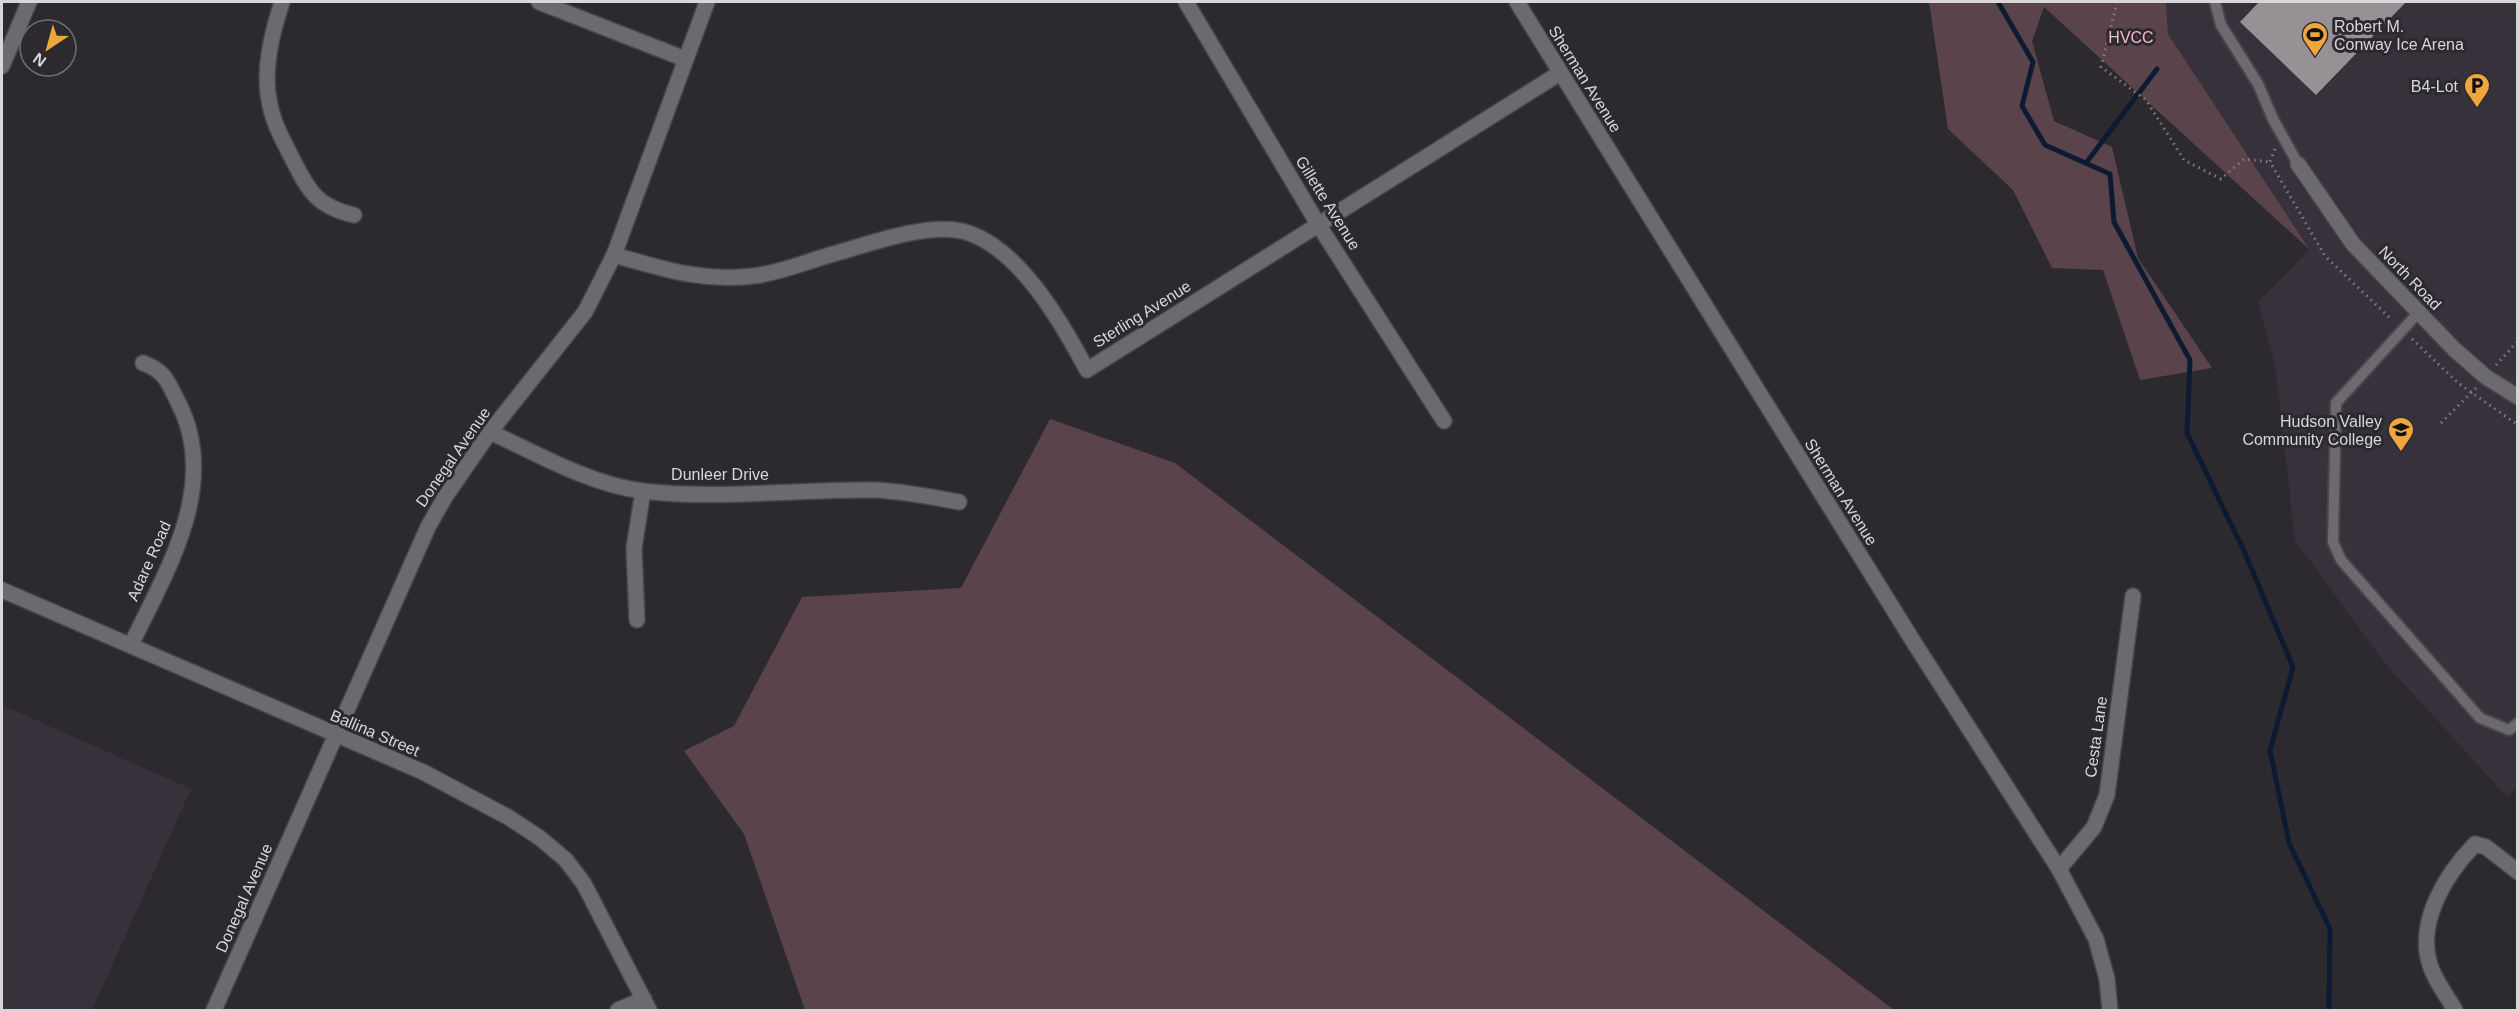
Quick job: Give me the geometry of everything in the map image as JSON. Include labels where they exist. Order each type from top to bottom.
[{"type":"street","points":[[2,66],[29,2]]},
{"type":"street","points":[[282,2],[272,32],[267,79],[270,105],[279,132],[307,188],[323,204],[334,211],[354,215]]},
{"type":"street","points":[[539,2],[685,59]]},
{"type":"street","name":"Donegal Avenue","points":[[214,1011],[428,527],[444,497],[490,432],[585,312],[614,255],[707,2]]},
{"type":"street","name":"Gillette Avenue","points":[[1186,2],[1318,224],[1444,421]]},
{"type":"street","name":"Sherman Avenue","points":[[1516,2],[1913,641],[2059,868],[2096,939],[2107,979],[2110,1011]]},
{"type":"street","name":"Sterling Avenue","points":[[614,255],[683,274],[713,279],[756,276],[896,236],[939,230],[962,231],[993,244],[1028,277],[1087,370],[1560,73]]},
{"type":"street","name":"North Road","points":[[2298,164],[2353,244],[2418,313],[2486,377],[2517,397]]},
{"type":"street","name":"Adare Road","points":[[131,645],[183,536],[192,497],[191,440],[183,410],[165,376],[156,368],[143,363]]},
{"type":"street","name":"Dunleer Drive","points":[[490,432],[561,465],[616,485],[643,491],[699,493],[874,490],[905,492],[960,502]]},
{"type":"street","points":[[637,620],[634,548],[643,491]]},
{"type":"street","name":"Ballina Street","points":[[2,590],[335,736],[423,772],[508,817],[540,838],[566,860],[584,884],[647,1005]]},
{"type":"street","name":"Cesta Lane","points":[[2059,868],[2094,827],[2107,795],[2133,596]]},
{"type":"street","points":[[2455,1011],[2430,966],[2427,942],[2432,910],[2440,887],[2459,860],[2475,844],[2486,847],[2517,872]]},
{"type":"street","points":[[618,1011],[647,1005]]},
{"type":"lane","points":[[2215,2],[2221,24],[2259,84],[2273,119],[2298,164]]},
{"type":"lane","points":[[2418,313],[2336,403],[2333,542],[2341,560],[2480,718],[2509,730],[2517,723]]},
{"type":"path","points":[[2117,2],[2101,67],[2146,100],[2184,160],[2221,179],[2244,159],[2270,162]]},
{"type":"shaded area","name":"Hudson Valley Community College","points":[[2166,2],[2517,2],[2518,786],[2507,797],[2384,662],[2295,540],[2275,365],[2258,302],[2310,249],[2168,34]]},
{"type":"shaded area","points":[[2,705],[191,789],[92,1010],[2,1010]]},
{"type":"green space","name":"HVCC","points":[[1929,2],[2166,2],[2168,34],[2310,250],[2044,7],[2032,41],[2054,121],[2112,147],[2138,258],[2212,368],[2140,380],[2103,270],[2052,268],[2013,190],[1948,129]]},
{"type":"green space","points":[[1050,419],[1175,463],[1894,1010],[805,1010],[744,834],[684,751],[734,726],[802,597],[961,588]]},
{"type":"building","name":"Robert M. Conway Ice Arena","points":[[2259,2],[2406,2],[2316,95],[2240,22]]},
{"type":"waterway","points":[[1998,2],[2033,62],[2022,106],[2045,145],[2110,174],[2114,222],[2190,360],[2187,433],[2244,551],[2293,667],[2270,750],[2289,843],[2330,929],[2329,1010]]},
{"type":"waterway","points":[[2086,163],[2157,69]]},
{"type":"place","name":"Robert M. Conway Ice Arena","points":[[2315,58]]},
{"type":"place","name":"B4-Lot","points":[[2477,109]]},
{"type":"place","name":"Hudson Valley Community College","points":[[2401,453]]}]
